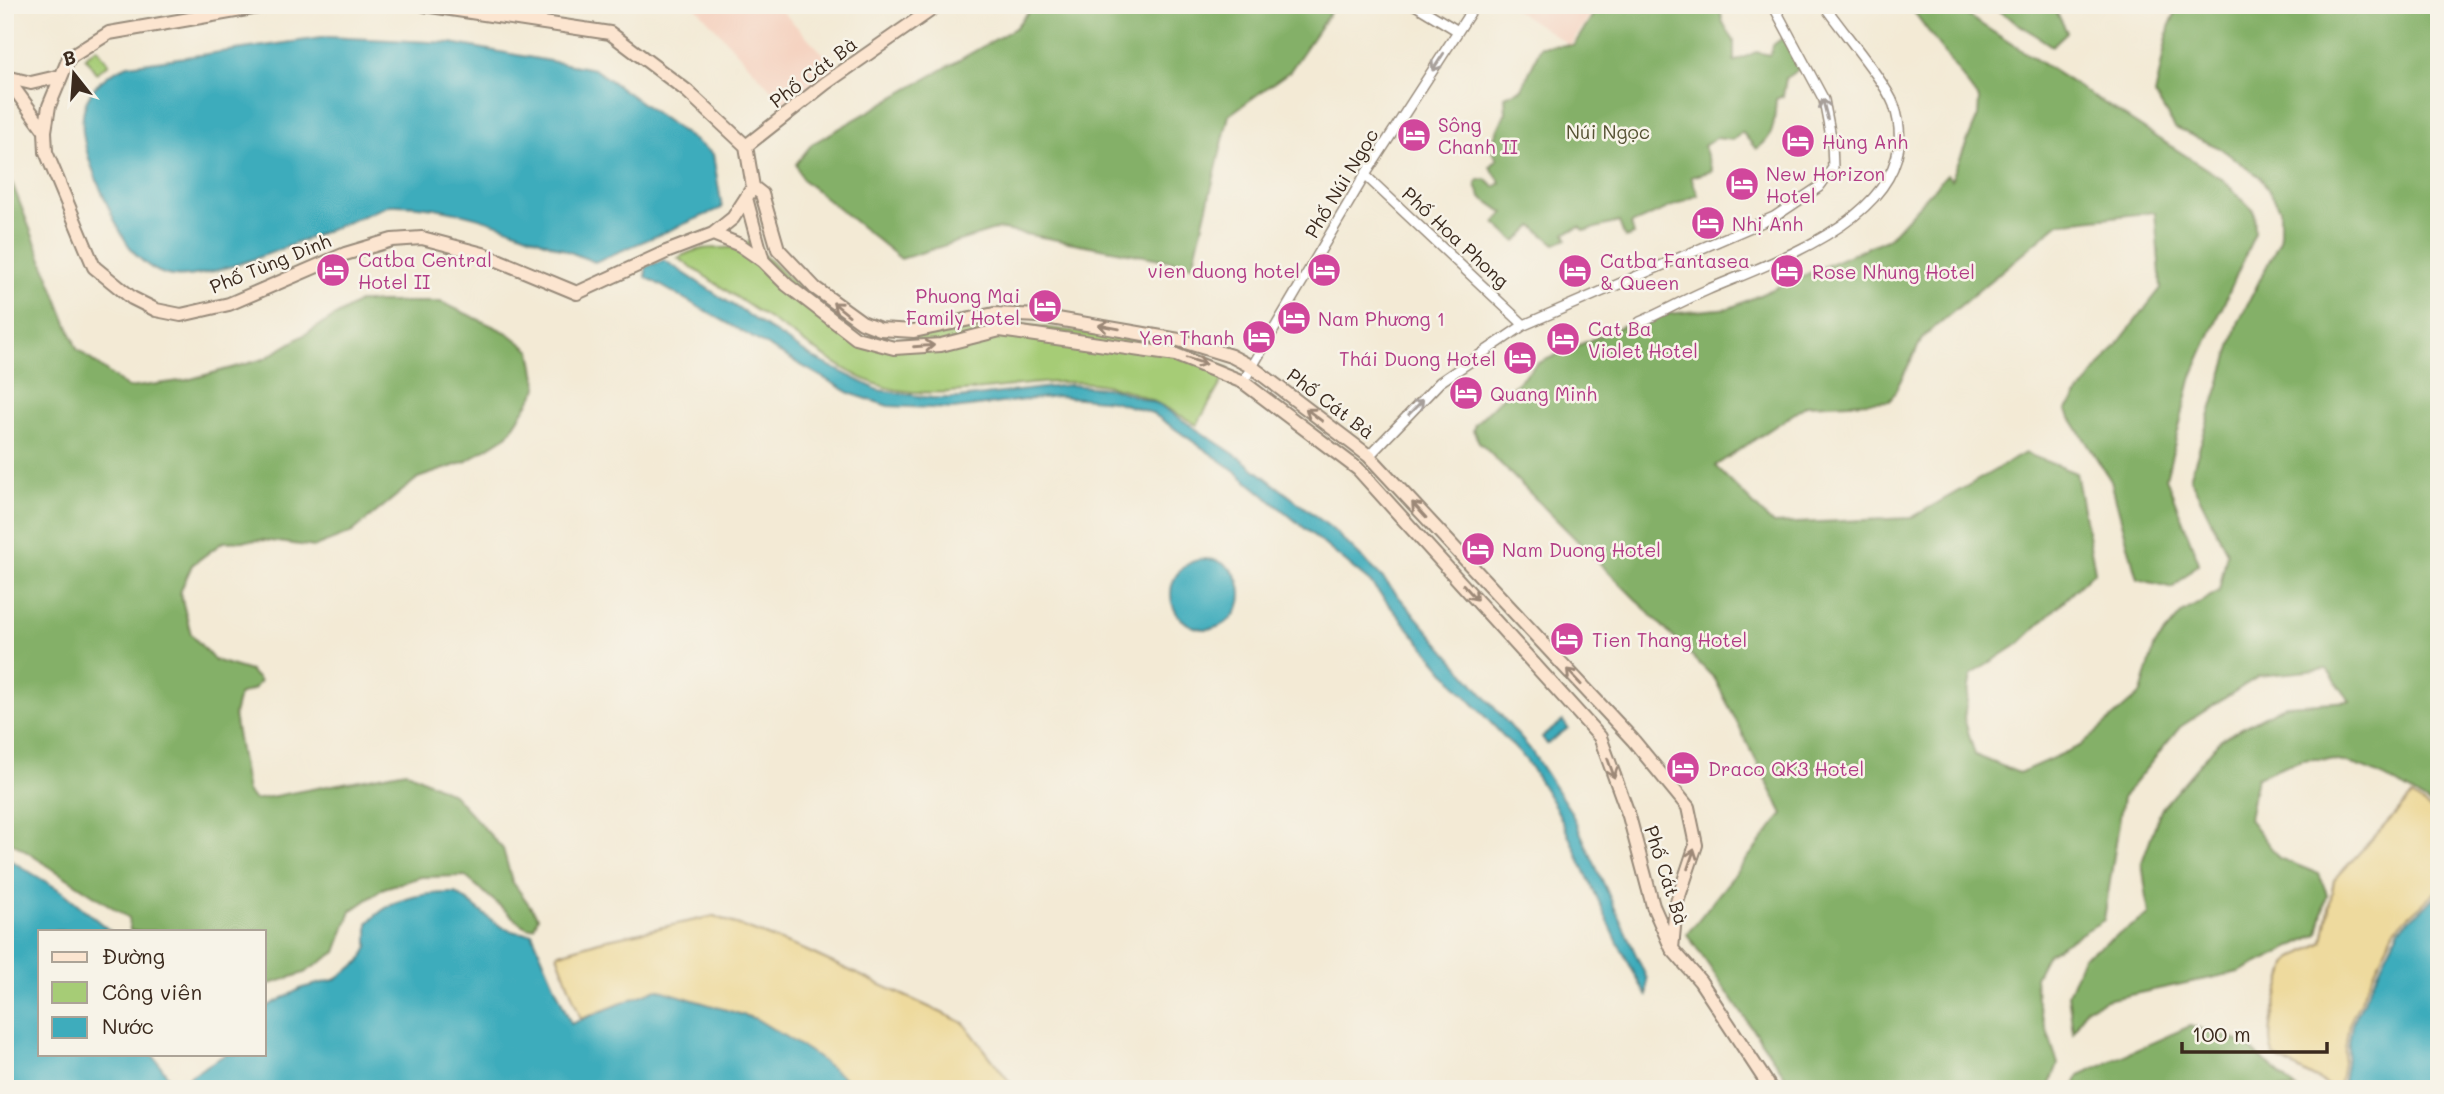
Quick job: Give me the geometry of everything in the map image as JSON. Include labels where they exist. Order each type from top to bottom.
[{"type":"main road","name":"Phố Tùng Dinh","points":[[270,5],[109,33],[69,58],[49,106],[45,131],[47,152],[94,267],[132,298],[156,310],[181,315],[229,304],[345,254],[392,240],[422,238],[483,254],[578,293],[638,264],[713,234]]},
{"type":"main road","points":[[424,5],[610,33],[687,92],[746,146]]},
{"type":"main road","name":"Phố Cát Bà","points":[[938,5],[825,83],[746,146],[749,193],[763,261],[787,285],[856,338],[876,344],[894,348],[941,345],[1000,330],[1176,355],[1206,365],[1243,382],[1358,469],[1600,737],[1629,816],[1653,906],[1672,949]]},
{"type":"main road","points":[[6,76],[31,83],[61,76]]},
{"type":"main road","points":[[6,76],[45,131]]},
{"type":"main road","points":[[749,193],[733,218],[713,234],[740,245],[763,261],[778,248]]},
{"type":"main road","name":"Phố Cát Bà","points":[[749,193],[762,194],[778,248],[815,288],[850,316],[880,329],[914,331],[994,314],[1058,319],[1179,340],[1231,356],[1252,367],[1369,456],[1633,740],[1688,807],[1696,845],[1676,905],[1672,949]]},
{"type":"main road","points":[[1056,336],[1058,319]]},
{"type":"main road","points":[[876,344],[880,329]]},
{"type":"main road","points":[[1358,469],[1369,456]]},
{"type":"main road","points":[[1494,619],[1507,607]]},
{"type":"main road","points":[[1672,949],[1700,981],[1771,1089]]},
{"type":"street","points":[[1415,5],[1458,31]]},
{"type":"street","name":"Phố Núi Ngọc","points":[[1243,382],[1364,175],[1475,5]]},
{"type":"street","points":[[1369,456],[1440,382],[1524,325],[1782,213],[1819,187],[1833,168],[1832,142],[1824,100],[1773,5]]},
{"type":"street","points":[[1640,322],[1704,291],[1795,254],[1835,231],[1873,197],[1894,166],[1899,141],[1894,105],[1824,5]]},
{"type":"street","name":"Phố Hoa Phong","points":[[1364,175],[1524,325]]},
{"type":"shaded area","points":[[694,5],[776,5],[838,69],[787,107]]},
{"type":"shaded area","points":[[1508,5],[1597,5],[1570,45]]},
{"type":"green space","points":[[1034,5],[1335,5],[1290,71],[1229,115],[1193,265],[998,229],[901,259],[802,179],[796,164],[812,144],[1015,28]]},
{"type":"green space","name":"Núi Ngọc","points":[[1599,5],[1609,11],[1617,5],[1720,5],[1722,21],[1734,41],[1734,62],[1756,52],[1770,55],[1773,45],[1784,37],[1802,67],[1786,78],[1783,96],[1776,99],[1771,133],[1763,144],[1756,149],[1742,132],[1733,140],[1716,138],[1704,146],[1712,171],[1691,177],[1698,195],[1631,224],[1634,235],[1625,238],[1619,222],[1584,231],[1580,227],[1565,233],[1567,239],[1555,244],[1533,226],[1516,242],[1495,223],[1504,213],[1481,197],[1476,185],[1478,180],[1486,179],[1494,187],[1501,183],[1490,167],[1497,159],[1490,146],[1506,112],[1505,96],[1522,89],[1541,46],[1574,45]]},
{"type":"green space","points":[[1909,5],[1951,5],[2222,179],[2254,211],[2255,233],[2192,376],[2166,478],[2199,563],[2173,588],[2137,579],[2111,481],[2066,410],[2161,288],[2155,212],[2059,223],[1923,337],[1890,401],[1807,405],[1715,466],[1773,524],[1911,518],[2025,453],[2076,473],[2095,571],[2020,643],[1971,675],[1964,718],[1975,755],[2019,773],[2080,746],[2141,693],[2155,645],[2182,613],[2219,591],[2227,552],[2190,478],[2239,321],[2280,240],[2280,208],[2260,177],[2220,148],[2175,128],[2155,95],[2169,27],[2179,5],[2439,5],[2439,810],[2392,781],[2339,761],[2303,760],[2257,777],[2249,819],[2279,858],[2319,874],[2327,894],[2318,934],[2239,972],[2106,1000],[2086,1008],[2073,1033],[2068,994],[2083,957],[2149,915],[2142,862],[2161,809],[2221,739],[2285,705],[2350,701],[2327,669],[2259,676],[2180,727],[2123,797],[2104,920],[2047,954],[2035,977],[2037,999],[2058,1064],[2048,1089],[1794,1089],[1687,934],[1783,814],[1715,679],[1479,442],[1473,430],[1475,424],[1536,364],[1631,322],[1656,315],[1730,308],[1889,238],[1947,174],[1951,180],[1978,116],[1979,100]]},
{"type":"green space","points":[[1990,5],[2053,5],[2067,32],[2052,46]]},
{"type":"green space","points":[[97,48],[109,64],[96,73],[85,57]]},
{"type":"green space","points":[[5,165],[77,349],[128,388],[187,380],[264,359],[359,302],[441,302],[508,333],[531,351],[538,388],[508,435],[465,462],[418,478],[351,533],[315,547],[263,540],[223,542],[192,565],[180,592],[191,634],[214,660],[250,671],[260,681],[254,689],[239,695],[234,715],[247,792],[254,800],[406,771],[453,794],[503,849],[512,881],[538,917],[534,927],[528,928],[521,924],[465,876],[421,877],[384,888],[351,911],[336,952],[304,973],[266,985],[266,930],[130,930],[129,918],[5,838]]},
{"type":"green space","points":[[749,242],[836,321],[852,331],[865,348],[891,339],[952,334],[1002,322],[1162,343],[1193,351],[1229,369],[1197,425],[1155,402],[1110,386],[1057,382],[950,392],[883,387],[841,367],[678,258],[699,250],[741,246]]},
{"type":"green space","points":[[2190,1026],[2244,1043],[2296,1089],[2074,1089],[2079,1075]]},
{"type":"sand","points":[[2412,796],[2439,815],[2439,889],[2395,929],[2349,1024],[2339,1089],[2335,1089],[2275,1057],[2270,1038],[2277,999],[2291,959],[2323,942],[2334,880]]},
{"type":"sand","points":[[714,916],[807,951],[964,1023],[1015,1089],[856,1089],[810,1052],[756,1019],[657,989],[581,1019],[557,954],[599,941]]},
{"type":"water","points":[[328,37],[451,43],[594,69],[713,154],[722,208],[595,262],[469,215],[444,209],[390,205],[277,250],[213,271],[186,276],[167,275],[154,270],[135,253],[120,231],[88,157],[82,121],[85,104],[93,89],[107,76],[128,65]]},
{"type":"water","points":[[664,260],[815,359],[878,390],[932,398],[959,398],[1069,385],[1114,389],[1158,404],[1240,458],[1331,528],[1381,576],[1530,749],[1571,812],[1647,979],[1647,997],[1618,943],[1556,808],[1527,761],[1461,691],[1370,582],[1230,467],[1152,413],[1113,401],[1057,396],[953,409],[888,406],[852,394],[646,277],[646,267]]},
{"type":"water","points":[[1213,559],[1226,565],[1235,574],[1239,580],[1239,608],[1231,619],[1220,627],[1199,629],[1181,619],[1173,608],[1171,587],[1181,569],[1192,561]]},
{"type":"water","points":[[1563,721],[1568,728],[1547,744],[1542,737]]},
{"type":"water","points":[[5,857],[63,892],[109,930],[38,930],[38,1056],[153,1056],[172,1082],[182,1081],[223,1056],[266,1056],[266,1007],[302,988],[334,980],[361,961],[368,947],[368,923],[386,908],[419,895],[455,893],[500,926],[520,933],[532,933],[571,1024],[657,989],[756,1019],[810,1052],[859,1089],[5,1089]]},
{"type":"water","points":[[2439,894],[2439,1089],[2342,1089],[2352,1024],[2399,929]]},
{"type":"place","name":"Sông Chanh II","points":[[1414,135]]},
{"type":"place","name":"Hùng Anh","points":[[1798,141]]},
{"type":"place","name":"New Horizon Hotel","points":[[1742,184]]},
{"type":"place","name":"Nhị Anh","points":[[1708,223]]},
{"type":"place","name":"Catba Central Hotel II","points":[[333,270]]},
{"type":"place","name":"vien duong hotel","points":[[1324,270]]},
{"type":"place","name":"Catba Fantasea & Queen","points":[[1575,271]]},
{"type":"place","name":"Rose Nhung Hotel","points":[[1787,271]]},
{"type":"place","name":"Phuong Mai Family Hotel","points":[[1045,306]]},
{"type":"place","name":"Nam Phương 1","points":[[1294,318]]},
{"type":"place","name":"Yen Thanh","points":[[1259,337]]},
{"type":"place","name":"Cat Ba Violet Hotel","points":[[1563,339]]},
{"type":"place","name":"Thái Duong Hotel","points":[[1520,358]]},
{"type":"place","name":"Quang Minh","points":[[1466,393]]},
{"type":"place","name":"Nam Duong Hotel","points":[[1478,549]]},
{"type":"place","name":"Tien Thang Hotel","points":[[1567,639]]},
{"type":"place","name":"Draco QK3 Hotel","points":[[1683,768]]}]
